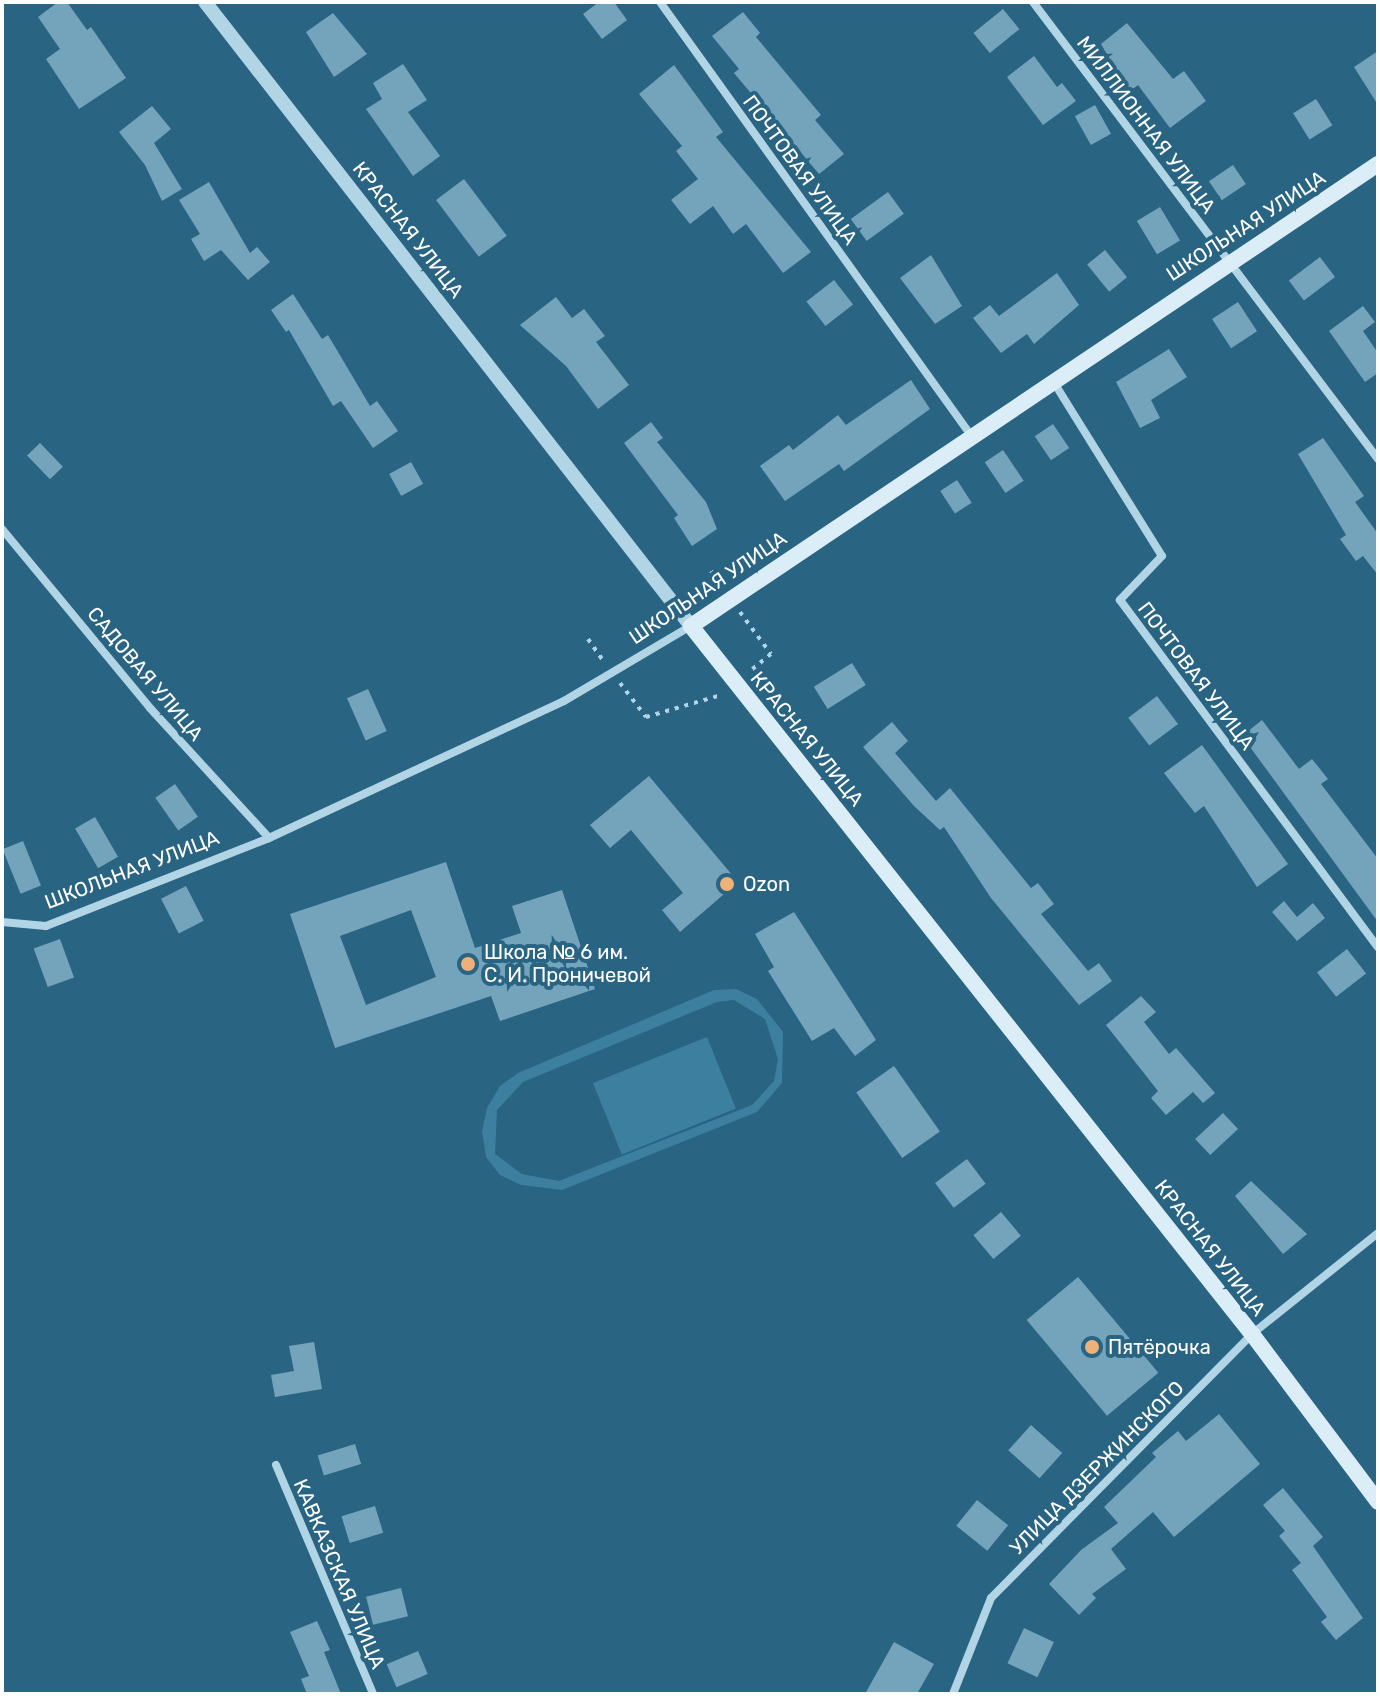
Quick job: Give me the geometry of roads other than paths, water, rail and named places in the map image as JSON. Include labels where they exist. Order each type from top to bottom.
[{"type":"main road","name":"ШКОЛЬНАЯ УЛИЦА","points":[[691,626],[970,434],[1378,164]]},
{"type":"main road","name":"КРАСНАЯ УЛИЦА","points":[[691,626],[1252,1334],[1378,1502]]},
{"type":"street","name":"КРАСНАЯ УЛИЦА","points":[[205,2],[691,626]]},
{"type":"street","name":"ПОЧТОВАЯ УЛИЦА","points":[[660,2],[970,434]]},
{"type":"street","name":"МИЛЛИОННАЯ УЛИЦА","points":[[1033,2],[1378,459]]},
{"type":"street","name":"ПОЧТОВАЯ УЛИЦА","points":[[1053,381],[1162,556],[1120,600],[1378,947]]},
{"type":"street","name":"САДОВАЯ УЛИЦА","points":[[2,529],[150,708],[269,838]]},
{"type":"street","name":"ШКОЛЬНАЯ УЛИЦА","points":[[2,922],[46,926],[269,838],[614,675],[691,626]]},
{"type":"street","name":"УЛИЦА ДЗЕРЖИНСКОГО","points":[[953,1694],[991,1598],[1252,1334],[1378,1233]]},
{"type":"street","name":"КАВКАЗСКАЯ УЛИЦА","points":[[276,1465],[373,1694]]},
{"type":"place","name":"Ozon","points":[[727,884]]},
{"type":"place","name":"Школа № 6 им. С. И. Проничевой","points":[[468,964]]},
{"type":"place","name":"Пятёрочка","points":[[1092,1347]]}]
